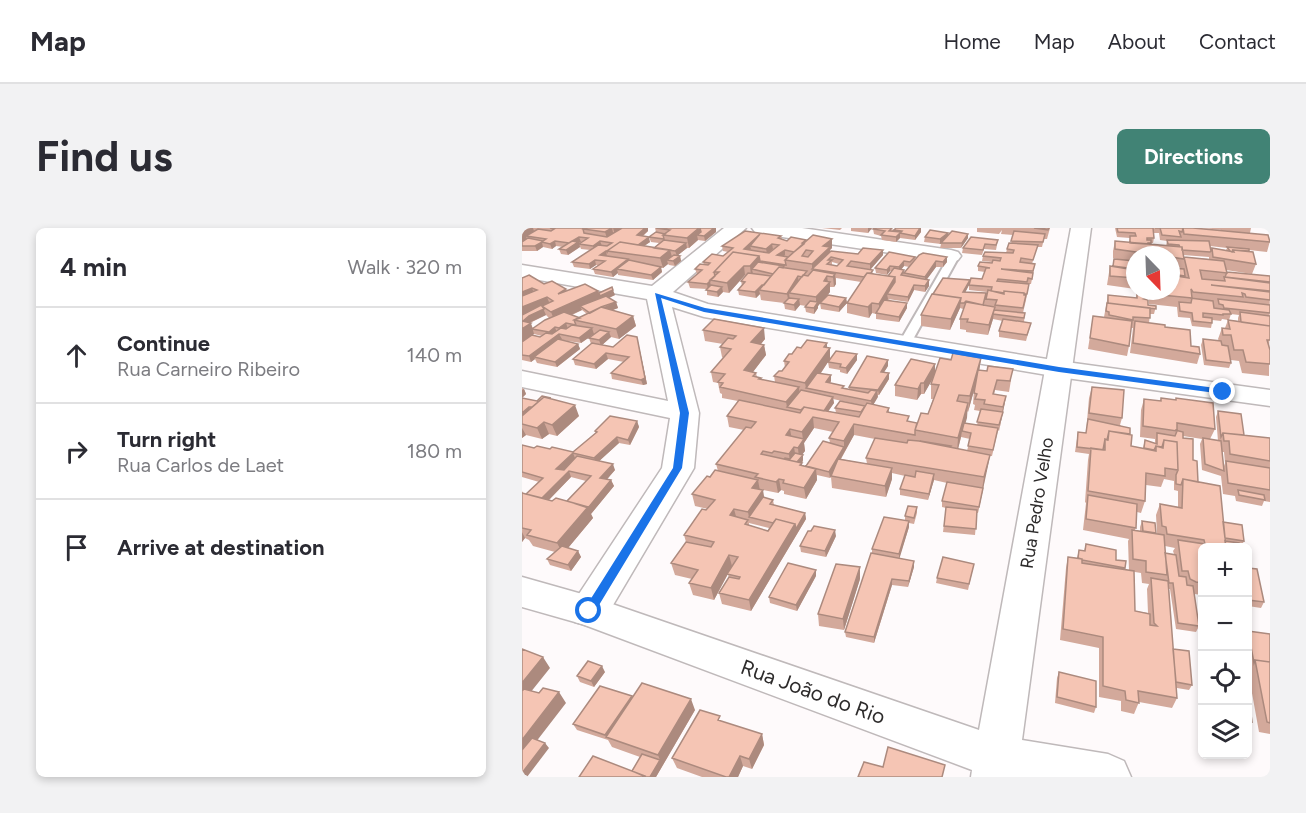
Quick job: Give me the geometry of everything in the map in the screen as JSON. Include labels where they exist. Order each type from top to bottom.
[{"type":"street","points":[[657,294],[736,228]]},
{"type":"street","points":[[762,228],[951,256]]},
{"type":"street","name":"Rua Pedro Velho","points":[[995,767],[1081,228]]},
{"type":"street","points":[[522,271],[657,294],[704,310],[904,344],[1059,369],[1270,398]]},
{"type":"street","points":[[589,611],[678,468],[684,413],[657,294]]},
{"type":"street","points":[[522,379],[684,413]]},
{"type":"street","name":"Rua João do Rio","points":[[522,592],[589,611],[995,767],[1108,777]]},
{"type":"lane","points":[[904,344],[952,261],[951,256]]},
{"type":"building","points":[[550,228],[584,228],[584,233],[607,237],[622,228],[645,228],[637,235],[649,237],[638,245],[620,242],[600,255],[628,259],[611,272],[593,269],[605,261],[595,260],[589,264],[572,262],[598,245],[607,246],[612,243],[600,241],[593,246],[579,244],[588,238],[579,237],[569,243],[555,241],[550,244],[542,242],[535,246],[522,246],[522,242],[528,238],[543,241],[546,239],[526,236],[538,229],[551,231],[554,229]]},
{"type":"building","points":[[584,228],[612,228],[605,232]]},
{"type":"building","points":[[656,228],[699,228],[687,238],[663,235],[670,230]]},
{"type":"building","points":[[700,228],[714,228],[704,236],[697,235],[701,232]]},
{"type":"building","points":[[892,228],[889,231],[901,232],[896,237],[881,235],[885,231],[873,229]]},
{"type":"building","points":[[896,228],[920,228],[915,236],[900,233],[902,231],[894,230]]},
{"type":"building","points":[[1117,228],[1153,228],[1154,238],[1147,238],[1151,240],[1148,244],[1130,243],[1130,236],[1136,236],[1135,233],[1118,232]]},
{"type":"building","points":[[1160,228],[1183,228],[1182,232],[1179,231],[1181,237],[1162,235]]},
{"type":"building","points":[[1183,228],[1268,235],[1270,242],[1184,234]]},
{"type":"building","points":[[930,230],[948,233],[940,239],[925,237]]},
{"type":"building","points":[[745,231],[781,236],[778,238],[787,241],[791,237],[806,240],[794,252],[785,250],[777,255],[788,257],[785,260],[786,265],[760,261],[759,256],[733,252],[714,272],[715,276],[707,284],[688,282],[702,270],[695,269],[700,264],[710,263],[703,262],[712,254],[723,256],[733,248],[722,246]],"holes":[[[760,234],[750,246],[766,249],[772,244],[779,245],[769,253],[744,249]]]},
{"type":"building","points":[[952,231],[968,234],[962,243],[941,243]]},
{"type":"building","points":[[1014,231],[1045,234],[1043,242],[1011,241]]},
{"type":"building","points":[[656,232],[665,234],[664,239],[649,237]]},
{"type":"building","points":[[813,235],[832,239],[823,246],[830,247],[812,264],[785,260]],"holes":[[[806,250],[813,251],[808,257],[802,256]]]},
{"type":"building","points":[[971,237],[998,240],[996,245],[985,244],[983,250],[963,248]]},
{"type":"building","points":[[664,240],[686,243],[675,251],[654,248]]},
{"type":"building","points":[[1167,240],[1209,241],[1211,251],[1182,250],[1179,245],[1168,244]]},
{"type":"building","points":[[572,241],[578,242],[566,250],[559,249]]},
{"type":"building","points":[[1115,241],[1171,246],[1126,246],[1126,251],[1115,249]]},
{"type":"building","points":[[620,242],[670,250],[660,258],[607,251]]},
{"type":"building","points":[[1009,243],[1038,245],[1033,260],[1021,258],[1020,262],[1035,264],[1033,271],[1001,269],[1033,273],[1032,279],[1028,278],[1027,282],[998,279],[997,281],[1029,284],[1027,294],[991,291],[992,287],[969,285],[971,278],[982,279],[986,268],[990,268],[978,266],[980,262],[1000,261],[1001,258],[983,256],[985,252],[1013,253],[1014,250],[1007,249]]},
{"type":"building","points":[[1180,247],[1182,247],[1184,259],[1180,258]]},
{"type":"building","points":[[1227,247],[1249,249],[1249,251],[1233,250],[1232,252]]},
{"type":"building","points":[[863,248],[883,250],[870,264],[851,261],[847,266],[873,270],[864,277],[812,269],[831,251],[858,254]],"holes":[[[831,257],[843,260],[837,266],[827,264],[832,260],[828,260]]]},
{"type":"building","points":[[1212,248],[1234,252],[1233,250],[1253,252],[1256,264],[1213,257]]},
{"type":"building","points":[[733,252],[759,256],[750,266],[744,266],[727,283],[710,280],[719,272],[714,272]]},
{"type":"building","points":[[889,252],[915,257],[910,262],[904,261],[899,267],[890,266],[887,270],[875,268]]},
{"type":"building","points":[[923,253],[947,257],[943,262],[936,261],[925,277],[904,273],[919,255]]},
{"type":"building","points":[[674,255],[680,256],[673,261],[667,260]]},
{"type":"building","points":[[1184,257],[1224,261],[1227,273],[1200,270],[1202,279],[1225,281],[1224,277],[1270,283],[1270,291],[1211,285],[1270,292],[1270,300],[1246,297],[1242,293],[1243,297],[1193,292],[1191,289],[1192,298],[1180,297],[1180,276],[1189,278]]},
{"type":"building","points":[[1114,259],[1126,260],[1126,268],[1113,266]]},
{"type":"building","points":[[629,260],[661,267],[651,275],[617,269]]},
{"type":"building","points":[[758,262],[784,266],[779,267],[773,274],[752,269]]},
{"type":"building","points":[[1110,266],[1126,269],[1126,277],[1110,276]]},
{"type":"building","points":[[779,267],[807,271],[802,277],[798,276],[787,294],[759,290]]},
{"type":"building","points":[[894,268],[904,270],[901,275],[929,280],[925,286],[914,285],[908,297],[887,294],[895,282],[895,277],[888,276]]},
{"type":"building","points":[[1180,269],[1184,269],[1185,276],[1180,275]]},
{"type":"building","points":[[813,270],[835,274],[833,277],[827,276],[824,281],[830,282],[816,297],[789,293],[803,275],[808,276]]},
{"type":"building","points":[[1227,272],[1270,276],[1270,282],[1225,277]]},
{"type":"building","points":[[748,273],[771,276],[755,292],[738,290],[745,282],[741,281]]},
{"type":"building","points":[[867,273],[895,277],[879,304],[872,303],[868,307],[847,303]]},
{"type":"building","points":[[529,275],[544,284],[552,281],[566,289],[558,294],[585,284],[598,291],[551,312],[542,306],[553,301],[547,297],[522,307],[522,296],[537,290],[532,288],[522,292],[522,278]]},
{"type":"building","points":[[943,278],[970,280],[963,292],[986,293],[983,305],[966,301],[960,303],[961,298],[933,294]]},
{"type":"building","points":[[711,285],[722,287],[717,292],[706,290]]},
{"type":"building","points":[[612,287],[613,290],[600,296],[599,293]]},
{"type":"building","points":[[988,290],[1004,294],[1004,291],[1024,293],[1026,295],[1023,308],[995,305],[997,300],[986,299]]},
{"type":"building","points":[[932,294],[961,298],[951,319],[921,315]]},
{"type":"building","points":[[828,295],[846,298],[839,307],[820,303]]},
{"type":"building","points":[[1108,295],[1126,297],[1126,300],[1148,300],[1148,305],[1156,306],[1156,309],[1108,303]]},
{"type":"building","points":[[606,296],[616,302],[590,313],[580,306]]},
{"type":"building","points":[[789,298],[799,299],[794,305],[784,303]]},
{"type":"building","points":[[1192,298],[1213,301],[1214,308],[1229,310],[1231,314],[1203,313],[1203,317],[1212,318],[1212,323],[1193,321],[1192,313],[1180,311],[1179,302],[1191,303]]},
{"type":"building","points":[[1218,299],[1270,305],[1270,313],[1224,308],[1219,304]]},
{"type":"building","points":[[884,300],[907,303],[899,317],[876,313]]},
{"type":"building","points":[[810,301],[818,302],[814,308],[805,307]]},
{"type":"building","points":[[966,302],[995,307],[989,325],[960,319]]},
{"type":"building","points":[[1107,303],[1150,308],[1150,318],[1133,317],[1133,320],[1109,315],[1106,311]]},
{"type":"building","points":[[543,304],[544,309],[522,321],[522,315]]},
{"type":"building","points":[[601,307],[633,316],[616,329],[574,320]]},
{"type":"building","points":[[994,310],[1025,313],[1024,318],[993,314]]},
{"type":"building","points":[[564,312],[580,318],[574,320],[576,325],[566,323],[549,332],[532,329],[545,320]]},
{"type":"building","points":[[1240,312],[1270,316],[1270,326],[1241,322]]},
{"type":"building","points":[[1093,316],[1132,321],[1129,346],[1090,338]]},
{"type":"building","points":[[714,319],[764,328],[751,342],[764,345],[744,370],[756,373],[753,376],[761,378],[759,379],[799,387],[786,402],[720,387],[723,383],[718,382],[725,374],[711,372],[731,349],[720,347],[728,338],[733,339],[736,336],[703,330]]},
{"type":"building","points":[[1003,319],[1031,323],[1027,335],[999,331]]},
{"type":"building","points":[[1228,320],[1270,326],[1270,340],[1267,340],[1270,364],[1246,362],[1243,350],[1234,350],[1231,335],[1223,335],[1222,328],[1230,329]]},
{"type":"building","points":[[522,321],[531,323],[522,329]]},
{"type":"building","points":[[1135,321],[1190,330],[1191,346],[1199,347],[1200,354],[1133,343]]},
{"type":"building","points":[[572,325],[592,328],[579,338],[559,334],[529,356],[522,355],[522,342],[532,335],[540,337],[546,333],[552,334]]},
{"type":"building","points":[[600,330],[609,332],[599,340],[589,338]]},
{"type":"building","points":[[627,335],[637,337],[645,378],[641,380],[611,373],[629,357],[606,353],[594,364],[573,359],[592,343],[613,347]]},
{"type":"building","points":[[558,339],[578,344],[555,362],[534,357]]},
{"type":"building","points":[[1203,339],[1221,341],[1222,345],[1228,346],[1231,363],[1206,360]]},
{"type":"building","points":[[807,340],[827,343],[824,347],[830,348],[805,383],[774,376],[782,371],[789,362],[784,361],[789,354],[792,354],[797,347],[801,348]]},
{"type":"building","points":[[836,351],[857,354],[846,368],[840,367],[841,364],[828,362]]},
{"type":"building","points":[[953,353],[981,358],[970,396],[959,395],[957,401],[968,403],[958,438],[915,430],[921,413],[928,414],[939,385],[931,384],[940,358],[951,360]]},
{"type":"building","points":[[867,356],[888,360],[881,372],[889,373],[878,390],[849,387]]},
{"type":"building","points":[[911,359],[935,364],[918,389],[895,385]]},
{"type":"building","points":[[988,366],[1013,369],[1010,381],[997,380],[993,394],[1006,396],[1003,407],[984,404],[985,400],[975,399],[978,370],[987,371]]},
{"type":"building","points":[[817,373],[831,375],[826,382],[844,386],[842,388],[868,393],[871,390],[877,391],[871,401],[806,388]]},
{"type":"building","points":[[1092,387],[1124,390],[1122,418],[1089,413]]},
{"type":"building","points":[[801,390],[833,397],[824,411],[804,407],[801,410],[787,407]]},
{"type":"building","points":[[542,396],[551,398],[544,397],[522,413],[522,398],[537,401]]},
{"type":"building","points":[[544,397],[575,405],[552,425],[544,422],[537,428],[522,424],[522,416]]},
{"type":"building","points":[[1161,398],[1213,403],[1215,429],[1177,423],[1177,431],[1143,426],[1144,399],[1161,401]]},
{"type":"building","points":[[739,400],[800,413],[804,407],[859,417],[867,403],[889,408],[887,412],[909,416],[907,421],[917,423],[915,435],[854,424],[844,441],[829,438],[839,422],[813,417],[802,432],[790,429],[786,435],[804,439],[798,448],[794,447],[789,454],[763,451],[761,454],[802,463],[800,465],[816,469],[804,488],[783,483],[784,480],[779,479],[776,482],[755,477],[758,474],[716,464],[746,427],[751,428],[756,422],[727,416]]},
{"type":"building","points":[[840,401],[865,406],[861,412],[835,408]]},
{"type":"building","points":[[981,409],[1003,412],[999,425],[977,422]]},
{"type":"building","points":[[1218,411],[1241,414],[1244,435],[1223,433],[1221,437]]},
{"type":"building","points":[[610,416],[637,421],[628,440],[617,437],[594,458],[573,453],[556,469],[564,470],[577,456],[613,464],[600,478],[611,480],[588,508],[567,501],[591,476],[569,471],[542,498],[526,494],[543,478],[522,472],[522,445],[534,448],[537,446],[550,449],[552,447],[573,452],[597,432],[595,431]]},
{"type":"building","points":[[1088,419],[1130,428],[1130,434],[1109,431],[1103,450],[1077,447],[1078,432],[1086,433]]},
{"type":"building","points":[[964,423],[998,428],[993,450],[968,446],[971,433],[962,431]]},
{"type":"building","points":[[1175,430],[1183,432],[1183,438],[1193,439],[1193,460],[1197,461],[1198,482],[1183,479],[1181,485],[1176,484],[1177,442],[1164,440],[1162,447],[1156,446],[1154,450],[1144,448],[1145,440],[1157,444],[1157,433],[1175,436],[1177,431]]},
{"type":"building","points":[[1109,431],[1132,435],[1131,446],[1156,451],[1156,446],[1163,448],[1164,440],[1177,442],[1178,470],[1165,468],[1165,476],[1146,473],[1145,501],[1088,491],[1091,448],[1105,450],[1105,439],[1108,440]]},
{"type":"building","points":[[1223,433],[1270,438],[1270,461],[1230,454],[1229,441],[1224,441]]},
{"type":"building","points":[[875,438],[907,443],[908,440],[919,441],[990,455],[984,477],[866,458]]},
{"type":"building","points":[[1203,438],[1221,441],[1224,471],[1205,464]]},
{"type":"building","points":[[823,441],[844,447],[829,472],[806,466]]},
{"type":"building","points":[[795,453],[803,455],[797,462],[784,459],[790,459]]},
{"type":"building","points":[[838,459],[892,468],[885,486],[831,476]]},
{"type":"building","points":[[1226,461],[1270,468],[1270,490],[1228,483]]},
{"type":"building","points":[[715,470],[758,480],[752,488],[763,490],[748,512],[734,509],[730,515],[748,520],[745,524],[768,531],[776,519],[795,524],[749,600],[719,593],[729,577],[739,579],[740,577],[727,574],[738,557],[729,555],[711,588],[689,583],[698,570],[671,563],[686,542],[711,547],[714,542],[684,535],[702,509],[706,510],[715,500],[692,494]]},
{"type":"building","points":[[916,471],[934,474],[929,494],[900,489],[905,475],[915,477]]},
{"type":"building","points":[[1183,479],[1220,486],[1226,543],[1205,543],[1204,540],[1167,534],[1166,527],[1162,526],[1160,504],[1182,508]]},
{"type":"building","points":[[947,482],[983,488],[979,507],[942,501]]},
{"type":"building","points":[[1238,490],[1264,495],[1265,500],[1239,495]]},
{"type":"building","points":[[522,493],[552,501],[556,498],[588,507],[557,543],[527,535],[531,530],[522,528]]},
{"type":"building","points":[[1088,495],[1137,504],[1136,528],[1086,519]]},
{"type":"building","points":[[763,497],[773,500],[770,504],[805,513],[796,529],[795,524],[776,519],[773,523],[749,517]]},
{"type":"building","points":[[908,506],[917,507],[914,518],[905,516]]},
{"type":"building","points":[[946,507],[977,510],[976,529],[944,526]]},
{"type":"building","points":[[884,517],[909,521],[899,554],[872,549]]},
{"type":"building","points":[[1142,521],[1155,523],[1156,533],[1143,531]]},
{"type":"building","points":[[1223,522],[1242,525],[1244,541],[1225,538]]},
{"type":"building","points":[[814,526],[835,530],[825,551],[800,546],[808,531],[811,531]]},
{"type":"building","points":[[1132,530],[1164,535],[1167,575],[1146,572],[1146,561],[1133,559]]},
{"type":"building","points":[[1178,540],[1198,543],[1198,582],[1190,579],[1188,571],[1182,571]]},
{"type":"building","points":[[1086,544],[1116,550],[1116,560],[1126,561],[1125,568],[1078,558],[1079,550],[1085,551]]},
{"type":"building","points":[[562,546],[578,551],[568,565],[547,559]]},
{"type":"building","points":[[871,553],[914,561],[909,581],[892,579],[874,637],[845,632]]},
{"type":"building","points":[[1165,553],[1176,555],[1179,576],[1186,577],[1187,585],[1193,586],[1198,626],[1178,623],[1173,583],[1169,583]]},
{"type":"building","points":[[943,557],[974,564],[969,584],[937,578]]},
{"type":"building","points":[[1068,557],[1082,559],[1082,563],[1134,571],[1135,611],[1150,614],[1150,625],[1157,626],[1154,623],[1151,578],[1168,581],[1177,698],[1138,691],[1139,703],[1126,700],[1125,691],[1103,686],[1103,637],[1063,629]]},
{"type":"building","points":[[788,563],[816,570],[796,605],[769,597]]},
{"type":"building","points":[[836,564],[860,567],[843,619],[818,614]]},
{"type":"building","points":[[1252,568],[1257,569],[1264,602],[1252,600]]},
{"type":"building","points":[[1252,632],[1270,634],[1270,662],[1255,660],[1254,663]]},
{"type":"building","points":[[522,649],[543,657],[522,683]]},
{"type":"building","points":[[1173,649],[1189,651],[1192,685],[1176,682]]},
{"type":"building","points":[[1255,660],[1270,662],[1270,723],[1267,722]]},
{"type":"building","points":[[588,661],[602,666],[591,681],[577,676]]},
{"type":"building","points":[[1059,672],[1096,681],[1096,707],[1057,697]]},
{"type":"building","points":[[642,683],[691,699],[658,755],[606,737]]},
{"type":"building","points":[[600,686],[632,696],[605,735],[573,724]]},
{"type":"building","points":[[543,688],[559,692],[522,740],[522,691],[524,689],[539,693]]},
{"type":"building","points":[[700,710],[720,716],[718,720],[762,734],[749,759],[740,756],[729,777],[672,758]]},
{"type":"building","points":[[532,738],[545,743],[522,773],[522,750]]},
{"type":"building","points":[[888,747],[945,765],[942,777],[858,777],[864,762],[883,767]]},
{"type":"building","points":[[642,754],[660,760],[650,777],[632,771]]},
{"type":"building","points":[[593,756],[645,776],[579,777]]},
{"type":"route","points":[[589,611],[678,468],[684,413],[657,294],[704,310],[1059,369],[1223,392]]}]
